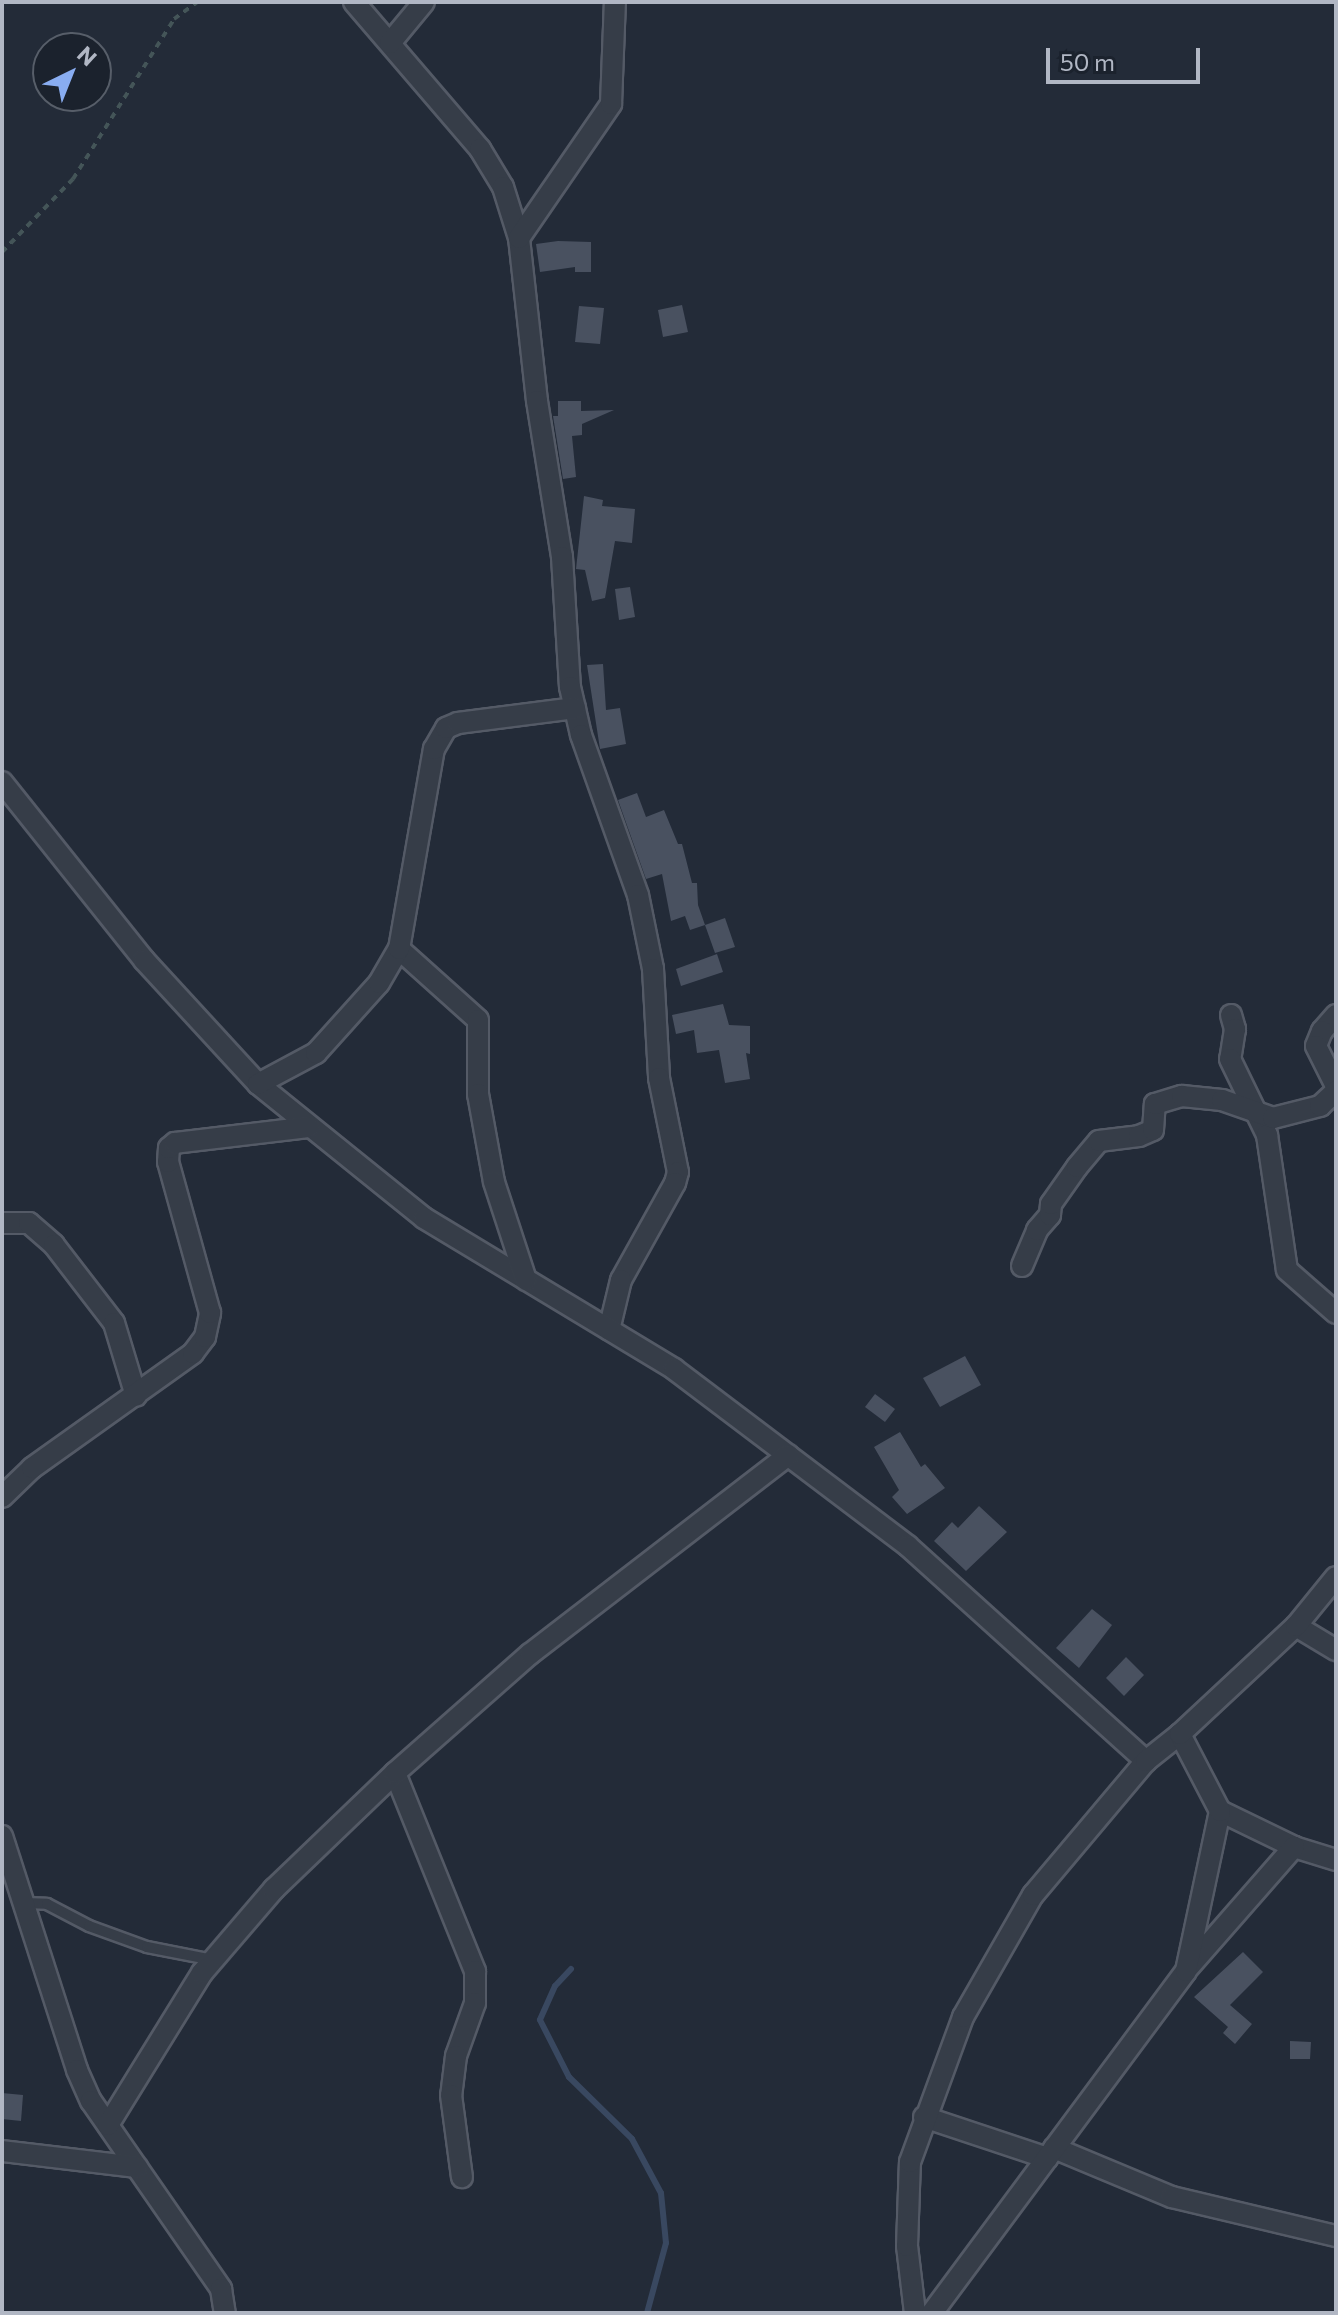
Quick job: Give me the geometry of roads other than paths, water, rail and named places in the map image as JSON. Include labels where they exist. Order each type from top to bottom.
[{"type":"street","points":[[354,2],[480,149],[503,187],[519,238],[537,401],[562,557],[570,687],[581,735],[638,895],[653,969],[659,1078],[678,1172],[675,1183],[621,1280],[609,1330]]},
{"type":"street","points":[[390,43],[424,2]]},
{"type":"street","points":[[519,238],[611,104],[615,2]]},
{"type":"street","points":[[258,1084],[316,1053],[379,983],[399,949],[438,738],[458,723],[575,708]]},
{"type":"street","points":[[2,782],[144,960],[258,1084],[424,1218],[674,1369],[908,1546],[1146,1761]]},
{"type":"street","points":[[399,949],[478,1020],[478,1094],[494,1182],[526,1280]]},
{"type":"street","points":[[1231,1015],[1235,1029],[1230,1059],[1267,1135],[1287,1270],[1336,1313]]},
{"type":"street","points":[[1022,1266],[1037,1230],[1050,1215],[1051,1204],[1099,1141],[1139,1136],[1153,1130],[1155,1104],[1182,1096],[1222,1100],[1273,1118],[1320,1106],[1335,1082],[1316,1046],[1322,1031],[1336,1015]]},
{"type":"street","points":[[2,1497],[32,1468],[193,1353],[209,1327],[210,1313],[168,1162],[169,1148],[175,1143],[309,1127]]},
{"type":"street","points":[[2,1223],[29,1223],[54,1245],[114,1323],[136,1396]]},
{"type":"street","points":[[108,2125],[213,1960],[274,1889],[395,1773],[530,1654],[788,1455]]},
{"type":"street","points":[[915,2313],[907,2246],[910,2162],[963,2017],[1033,1895],[1146,1761],[1180,1734],[1296,1626],[1336,1577]]},
{"type":"street","points":[[1296,1626],[1336,1650]]},
{"type":"street","points":[[1180,1734],[1220,1811],[1294,1847],[1336,1860]]},
{"type":"street","points":[[395,1773],[475,1971],[475,2003],[456,2056],[451,2095],[462,2177]]},
{"type":"street","points":[[1186,1971],[1220,1811]]},
{"type":"street","points":[[2,1836],[77,2070],[91,2101],[221,2289],[225,2313]]},
{"type":"street","points":[[932,2313],[1186,1971],[1294,1847]]},
{"type":"street","points":[[924,2117],[1050,2153],[1172,2197],[1336,2236]]},
{"type":"street","points":[[2,2151],[137,2167]]},
{"type":"lane","points":[[23,1903],[47,1904],[89,1926],[147,1947],[213,1960]]},
{"type":"waterway","points":[[571,1969],[555,1986],[540,2020],[569,2077],[632,2139],[661,2193],[666,2243],[647,2313]]}]
